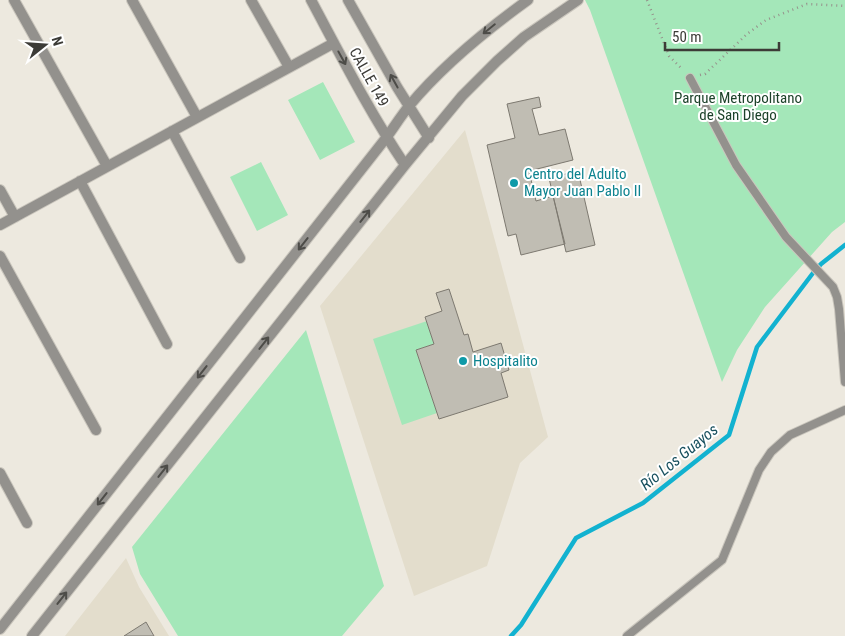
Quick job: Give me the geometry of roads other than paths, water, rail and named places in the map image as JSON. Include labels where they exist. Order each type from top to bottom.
[{"type":"street","points":[[14,0],[107,166]]},
{"type":"street","points":[[132,0],[197,117]]},
{"type":"street","points":[[251,0],[289,67]]},
{"type":"street","name":"CALLE 149","points":[[311,0],[386,138],[406,166]]},
{"type":"street","name":"CALLE 149","points":[[348,0],[409,107],[429,138]]},
{"type":"street","points":[[0,629],[409,107],[437,75],[459,54],[496,23],[528,0]]},
{"type":"street","points":[[32,636],[462,96],[524,37],[578,0]]},
{"type":"street","points":[[0,225],[334,43]]},
{"type":"street","points":[[172,131],[240,258]]},
{"type":"street","points":[[80,181],[167,344]]},
{"type":"street","points":[[0,190],[15,217]]},
{"type":"street","points":[[0,256],[96,430]]},
{"type":"street","points":[[0,473],[27,523]]},
{"type":"lane","points":[[690,78],[736,165],[786,237],[833,287],[838,303],[845,382]]},
{"type":"lane","points":[[627,636],[722,560],[759,470],[771,452],[790,436],[845,410]]},
{"type":"waterway","name":"Río Los Guayos","points":[[511,636],[521,625],[576,538],[643,503],[729,435],[757,347],[813,273],[821,264],[845,245]]},
{"type":"place","name":"Centro del Adulto Mayor Juan Pablo II","points":[[514,183]]},
{"type":"place","name":"Hospitalito","points":[[463,361]]},
{"type":"park label","name":"Parque Metropolitano de San Diego","points":[[738,106]]}]
